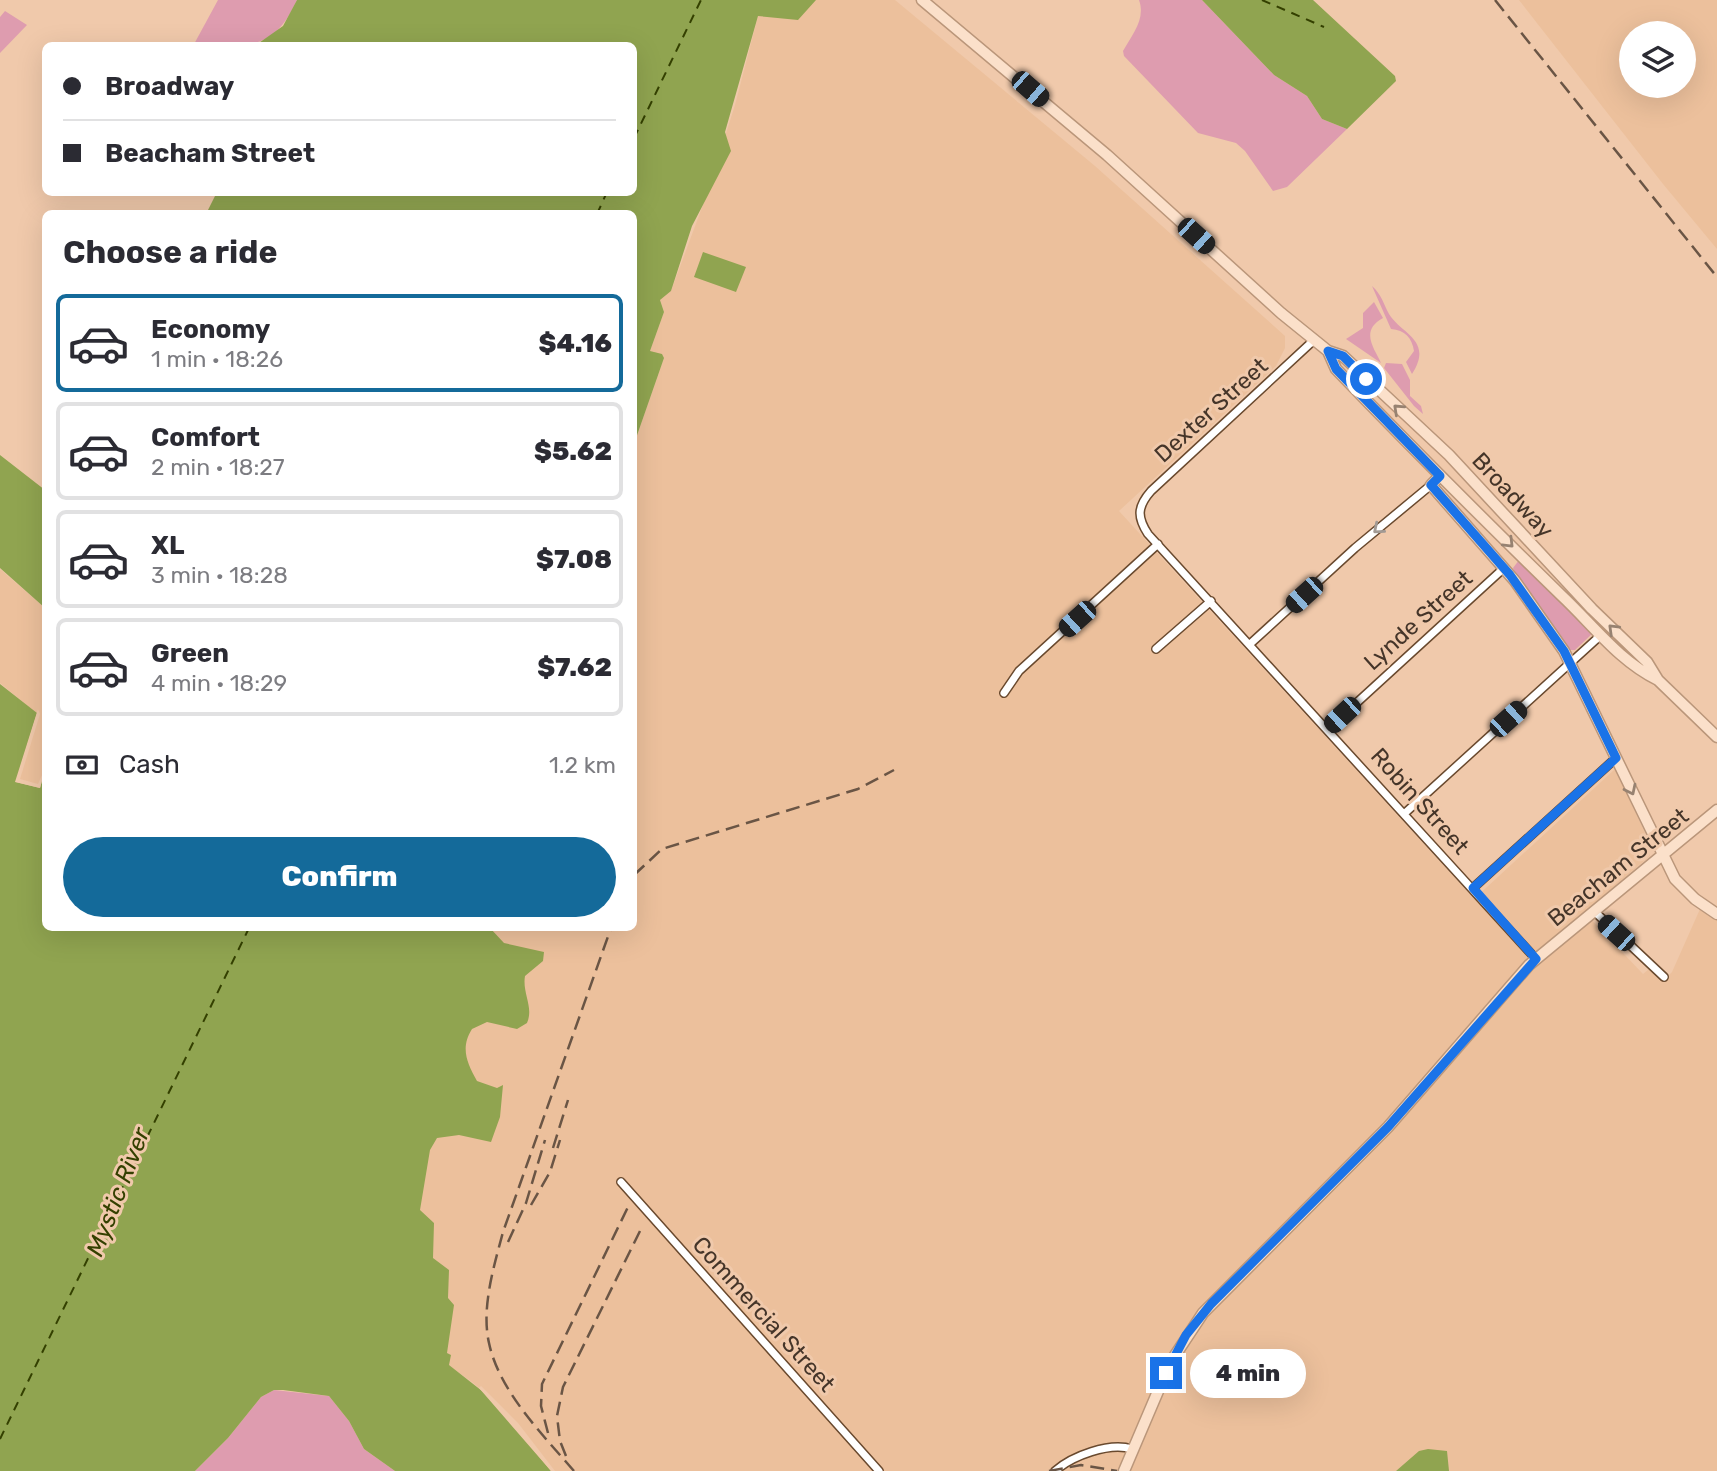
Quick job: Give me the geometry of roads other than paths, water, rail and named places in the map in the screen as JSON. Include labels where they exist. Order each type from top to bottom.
[{"type":"main road","name":"Broadway","points":[[922,0],[1107,155],[1280,313],[1328,351],[1343,356],[1448,455],[1592,609],[1647,662],[1658,680],[1717,737]]},
{"type":"main road","name":"Broadway","points":[[1328,351],[1336,369],[1440,476],[1601,635],[1639,670],[1658,680]]},
{"type":"main road","points":[[1440,476],[1431,485],[1504,568],[1570,662],[1663,857],[1679,884],[1717,914]]},
{"type":"main road","name":"Beacham Street","points":[[1124,1471],[1176,1353],[1203,1314],[1388,1127],[1536,959],[1717,810]]},
{"type":"street","name":"Dexter Street","points":[[1139,513],[1142,501],[1151,491],[1314,340]]},
{"type":"street","points":[[1250,644],[1355,548],[1431,485]]},
{"type":"street","name":"Robin Street","points":[[1139,513],[1141,523],[1158,544],[1536,959]]},
{"type":"street","points":[[1004,694],[1019,671],[1158,544]]},
{"type":"street","name":"Lynde Street","points":[[1328,729],[1504,568]]},
{"type":"street","points":[[1156,649],[1211,601]]},
{"type":"street","points":[[1405,813],[1601,635]]},
{"type":"street","points":[[1473,888],[1616,758]]},
{"type":"street","points":[[1595,912],[1664,977]]},
{"type":"street","name":"Commercial Street","points":[[621,1182],[879,1471]]},
{"type":"street","points":[[1055,1471],[1070,1460],[1087,1455],[1116,1447],[1132,1449]]},
{"type":"water","points":[[297,0],[816,0],[798,20],[758,16],[725,132],[731,151],[692,226],[671,291],[660,300],[664,312],[650,351],[662,354],[664,358],[637,435],[637,210],[208,210],[215,196],[637,196],[637,42],[260,42],[283,26]]},
{"type":"water","points":[[1202,0],[1313,0],[1395,76],[1396,81],[1347,129],[1322,119],[1307,96],[1274,75]]},
{"type":"water","points":[[703,252],[746,267],[736,292],[694,277]]},
{"type":"water","points":[[0,455],[42,488],[42,605],[0,568]]},
{"type":"water","name":"Mystic River","points":[[0,684],[37,713],[16,782],[40,788],[42,781],[42,931],[493,931],[504,943],[544,952],[543,961],[525,976],[529,1011],[527,1023],[517,1029],[487,1022],[472,1029],[466,1043],[468,1062],[477,1081],[497,1088],[503,1085],[500,1117],[491,1142],[459,1135],[437,1138],[430,1150],[420,1210],[434,1223],[433,1258],[449,1270],[448,1298],[454,1305],[447,1353],[451,1355],[449,1365],[491,1398],[551,1471],[395,1471],[364,1449],[349,1421],[329,1396],[274,1390],[261,1397],[228,1438],[195,1471],[0,1471]]},
{"type":"water","points":[[1419,1451],[1447,1451],[1449,1471],[1396,1471]]},
{"type":"railway","points":[[1495,0],[1717,277]]},
{"type":"railway","points":[[637,872],[662,849],[858,789],[894,770]]},
{"type":"railway","points":[[574,1471],[524,1412],[502,1378],[489,1343],[487,1316],[490,1287],[503,1232],[610,931]]},
{"type":"railway","points":[[553,1148],[568,1100]]},
{"type":"railway","points":[[508,1242],[526,1203],[545,1140]]},
{"type":"railway","points":[[531,1205],[550,1172],[560,1140]]},
{"type":"railway","points":[[548,1433],[541,1406],[542,1384],[628,1207]]},
{"type":"railway","points":[[566,1456],[560,1441],[557,1416],[563,1387],[640,1231]]},
{"type":"railway","points":[[1049,1471],[1081,1465],[1117,1471]]}]
